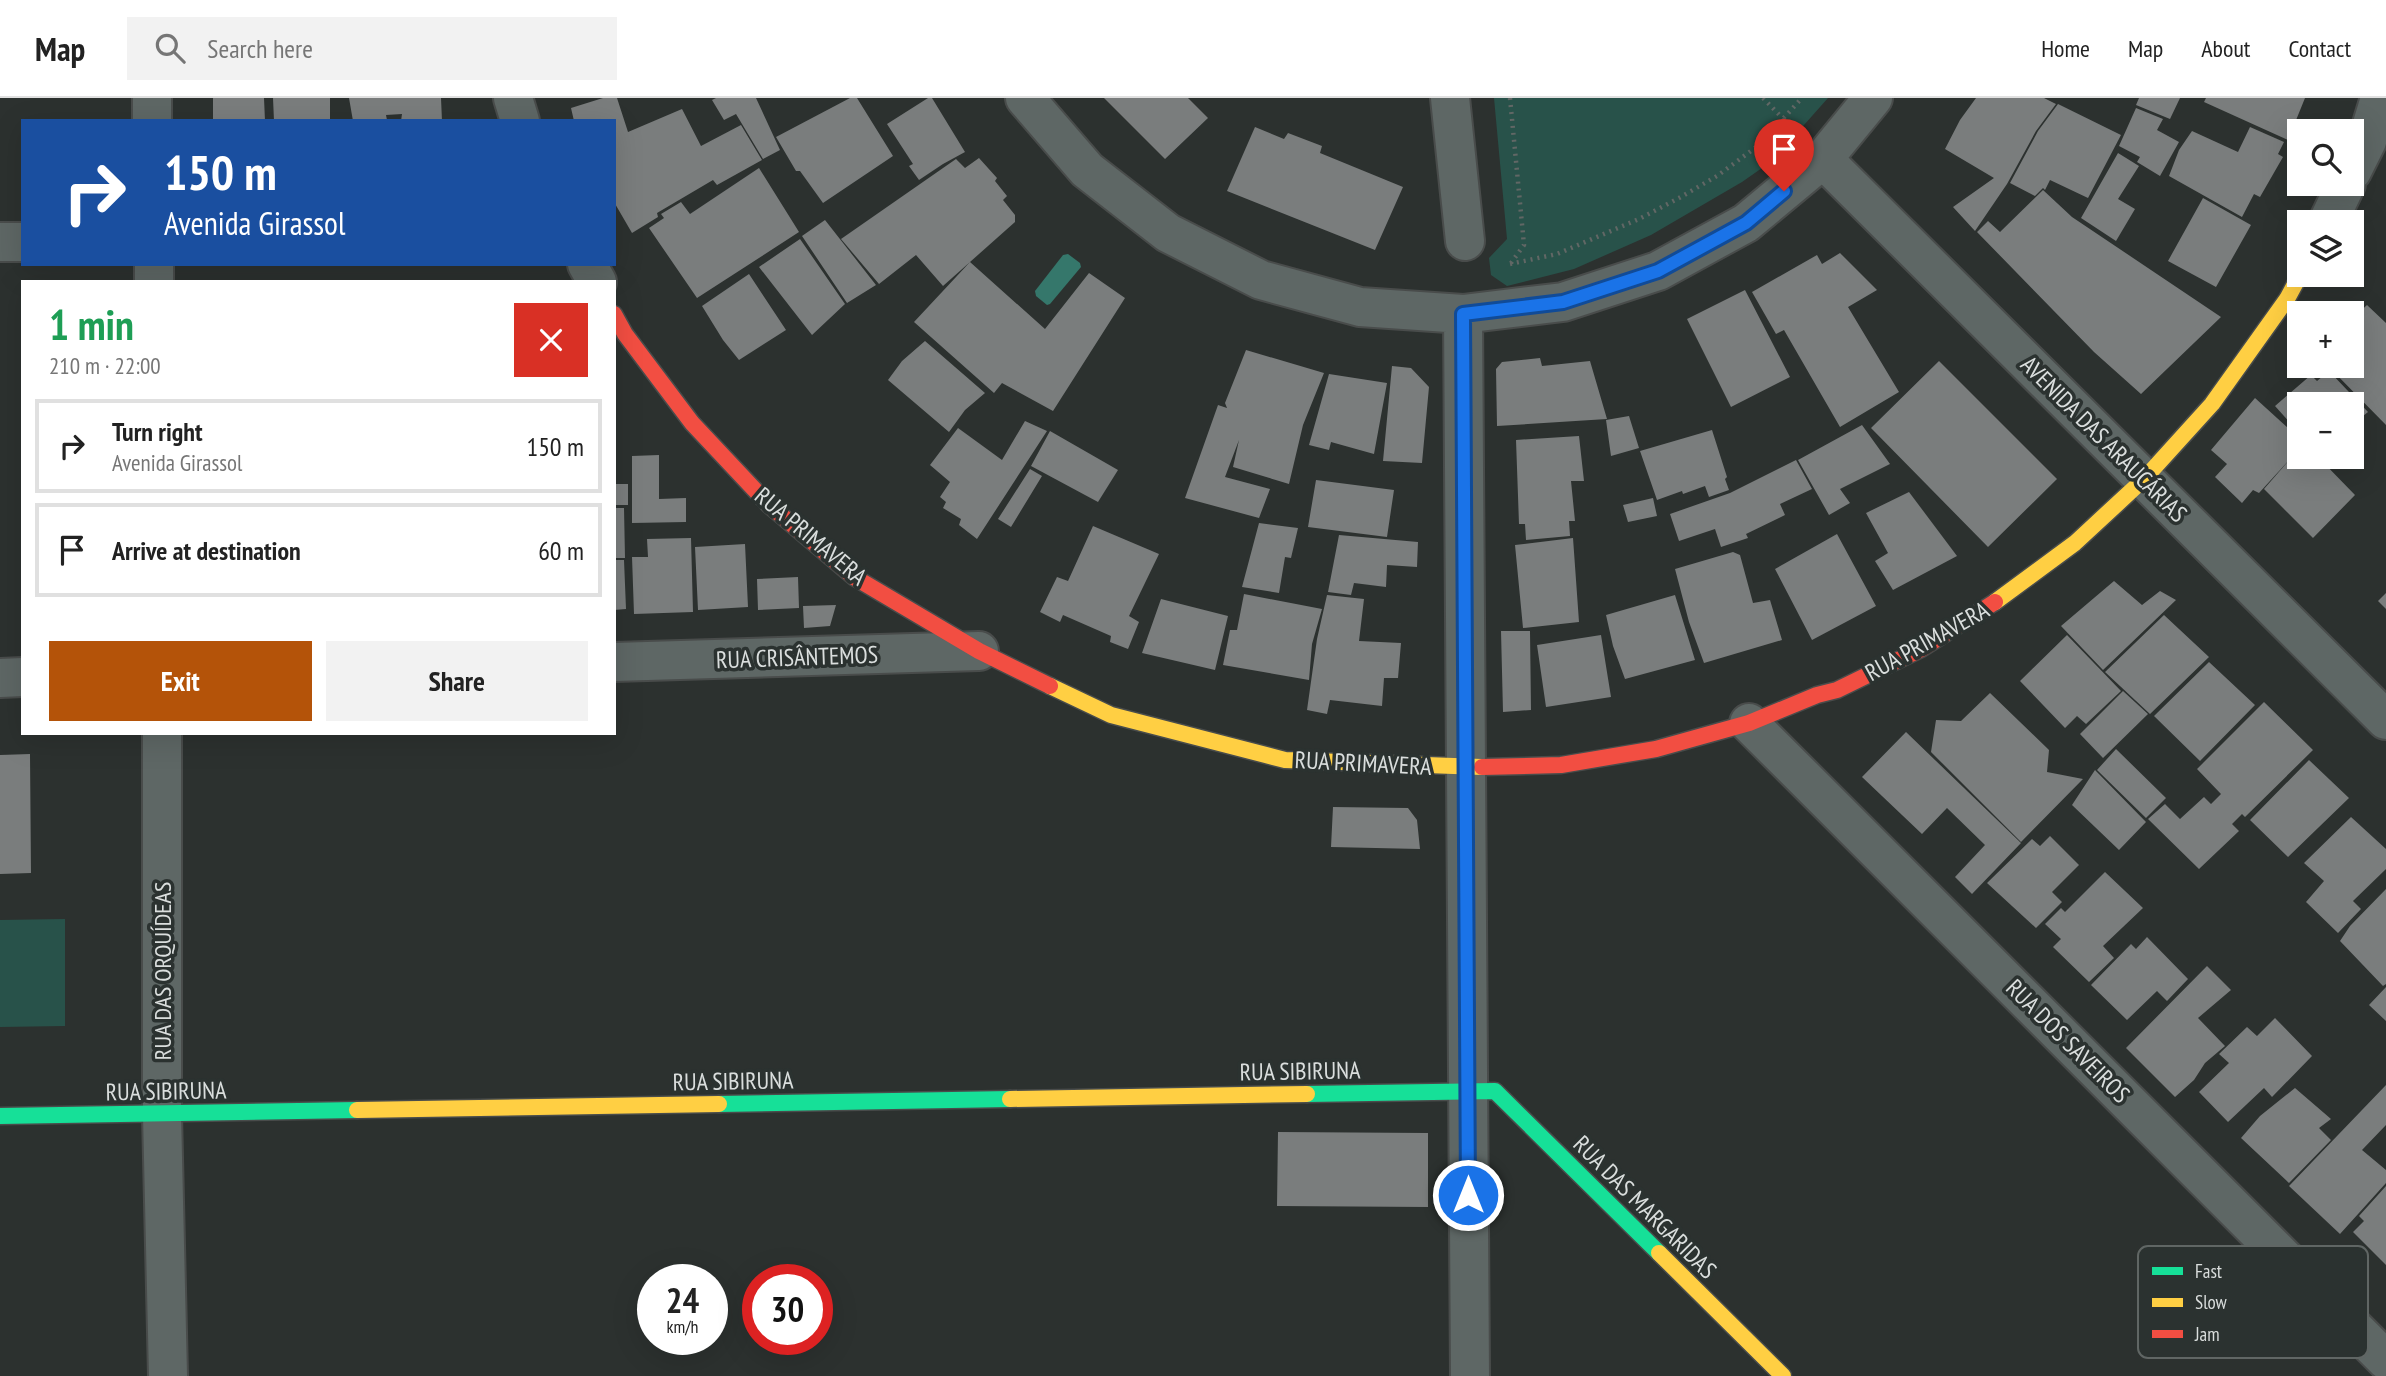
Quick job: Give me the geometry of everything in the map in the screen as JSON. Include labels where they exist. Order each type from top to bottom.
[{"type":"street","points":[[152,98],[152,119]]},
{"type":"street","points":[[513,98],[519,119]]},
{"type":"street","points":[[1025,98],[1087,170],[1168,233],[1261,280],[1360,307],[1463,314],[1563,302],[1658,271],[1746,223],[1823,159],[1873,98]]},
{"type":"street","points":[[1450,98],[1465,241]]},
{"type":"street","points":[[2368,157],[2380,98]]},
{"type":"street","name":"AVENIDA DAS ARAUCÁRIAS","points":[[1823,159],[2386,719]]},
{"type":"street","points":[[0,242],[21,242]]},
{"type":"street","name":"RUA PRIMAVERA","points":[[616,318],[625,334],[692,424],[769,505],[854,577],[979,651],[1111,715],[1285,760],[1465,768],[1561,765],[1656,749],[1749,723],[1816,695],[1837,690],[1932,642],[2000,599],[2075,543],[2144,479],[2212,404],[2294,287]]},
{"type":"street","points":[[1463,314],[1470,1376]]},
{"type":"street","name":"RUA CRISÂNTEMOS","points":[[616,662],[979,651]]},
{"type":"street","points":[[0,678],[21,677]]},
{"type":"street","name":"RUA DOS SAVEIROS","points":[[1749,723],[2272,1246]]},
{"type":"street","name":"RUA DAS ORQUÍDEAS","points":[[162,735],[162,1114],[168,1376]]},
{"type":"street","name":"RUA SIBIRUNA","points":[[0,1116],[1467,1091]]},
{"type":"street","name":"RUA DAS MARGARIDAS","points":[[1467,1091],[1495,1091],[1783,1376]]},
{"type":"street","name":"RUA DOS SAVEIROS","points":[[2368,1342],[2386,1360]]},
{"type":"path","points":[[1510,98],[1524,246],[1510,264],[1557,254],[1639,219],[1679,198],[1717,176],[1759,145],[1802,98]]},
{"type":"shaded area","points":[[1494,98],[1828,98],[1772,161],[1742,182],[1651,235],[1574,269],[1507,286],[1491,275],[1489,258],[1507,239]]},
{"type":"shaded area","points":[[1068,254],[1080,263],[1081,267],[1047,305],[1036,296],[1035,291],[1063,255]]},
{"type":"shaded area","points":[[65,919],[65,1026],[0,1027],[0,920]]},
{"type":"building","points":[[213,98],[264,98],[265,119],[213,119]]},
{"type":"building","points":[[273,98],[330,98],[330,119],[274,119]]},
{"type":"building","points":[[349,98],[441,98],[442,119],[401,119],[402,114],[386,115],[387,119],[353,119]]},
{"type":"building","points":[[603,98],[617,98],[628,132],[682,109],[701,146],[741,125],[762,160],[717,185],[713,180],[657,213],[658,217],[632,233],[616,205],[616,119],[574,119],[571,108]]},
{"type":"building","points":[[756,98],[780,150],[763,159],[736,114],[724,120],[712,100]]},
{"type":"building","points":[[850,98],[857,98],[893,156],[823,203],[800,171],[796,171],[776,137]]},
{"type":"building","points":[[932,98],[965,152],[919,180],[909,166],[913,164],[887,124]]},
{"type":"building","points":[[1104,98],[1188,98],[1208,118],[1165,159]]},
{"type":"building","points":[[1976,98],[2044,98],[2056,104],[2036,131],[2007,184],[1975,231],[1953,207],[1994,178],[1945,149],[1960,120]]},
{"type":"building","points":[[2139,98],[2180,98],[2170,119],[2136,105]]},
{"type":"building","points":[[2206,98],[2305,98],[2296,119],[2287,119],[2287,140],[2204,102]]},
{"type":"building","points":[[2058,104],[2121,135],[2088,198],[2050,180],[2045,190],[2043,188],[2035,196],[2010,183],[2038,131]]},
{"type":"building","points":[[2136,108],[2163,119],[2157,130],[2179,142],[2160,176],[2137,162],[2140,157],[2119,146]]},
{"type":"building","points":[[1255,127],[1284,139],[1288,133],[1322,146],[1320,153],[1403,187],[1375,250],[1227,191]]},
{"type":"building","points":[[2250,127],[2284,142],[2278,154],[2283,157],[2260,197],[2254,194],[2242,217],[2169,176],[2179,150],[2192,131],[2238,152]]},
{"type":"building","points":[[2118,153],[2139,166],[2118,199],[2135,209],[2116,241],[2081,218]]},
{"type":"building","points":[[979,158],[997,178],[995,181],[1007,196],[1003,200],[1015,215],[1015,222],[943,286],[916,255],[879,284],[841,239],[956,159],[965,168]]},
{"type":"building","points":[[759,168],[799,232],[697,298],[649,228],[664,218],[661,214],[681,202],[690,214]]},
{"type":"building","points":[[2043,190],[2072,217],[2221,317],[2141,394],[2094,352],[1977,232],[1988,221],[2000,232]]},
{"type":"building","points":[[2203,198],[2251,225],[2216,287],[2168,261]]},
{"type":"building","points":[[825,220],[876,285],[847,303],[802,236]]},
{"type":"building","points":[[800,239],[845,304],[812,335],[759,267]]},
{"type":"building","points":[[1840,253],[1877,290],[1848,307],[1899,392],[1840,427],[1784,330],[1776,334],[1752,292],[1817,255],[1822,264]]},
{"type":"building","points":[[970,262],[1045,329],[1089,273],[1125,298],[1053,411],[1002,383],[994,393],[914,322]]},
{"type":"building","points":[[749,274],[786,330],[739,360],[702,306]]},
{"type":"building","points":[[1745,290],[1790,377],[1731,407],[1687,319]]},
{"type":"building","points":[[2367,305],[2386,323],[2386,425],[2364,403],[2364,392],[2354,392],[2340,378],[2364,378],[2364,308]]},
{"type":"building","points":[[925,341],[985,393],[965,410],[949,432],[888,380],[902,361]]},
{"type":"building","points":[[1246,350],[1324,373],[1303,425],[1289,484],[1233,467],[1239,440],[1225,477],[1270,489],[1259,518],[1185,498],[1218,405],[1227,408],[1225,403]]},
{"type":"building","points":[[1540,358],[1542,366],[1590,361],[1607,419],[1497,426],[1496,369],[1502,362]]},
{"type":"building","points":[[1939,361],[2057,479],[1988,547],[1871,428]]},
{"type":"building","points":[[1392,366],[1411,368],[1429,387],[1422,463],[1383,461]]},
{"type":"building","points":[[1329,374],[1387,383],[1374,454],[1331,442],[1329,450],[1309,445]]},
{"type":"building","points":[[2308,378],[2317,381],[2321,378],[2336,378],[2349,392],[2291,392]]},
{"type":"building","points":[[2287,396],[2287,419],[2275,406]]},
{"type":"building","points":[[2255,398],[2287,427],[2287,462],[2259,493],[2253,490],[2242,503],[2215,477],[2227,464],[2211,450]]},
{"type":"building","points":[[1629,416],[1639,448],[1611,456],[1606,420]]},
{"type":"building","points":[[1025,421],[1047,431],[977,539],[959,525],[961,519],[943,508],[946,502],[940,497],[950,482],[930,465],[958,428],[1002,460]]},
{"type":"building","points":[[1862,425],[1890,464],[1840,489],[1850,503],[1829,515],[1798,460]]},
{"type":"building","points":[[1712,430],[1729,490],[1709,497],[1705,486],[1657,500],[1640,451]]},
{"type":"building","points":[[1050,431],[1118,470],[1098,502],[1031,466]]},
{"type":"building","points":[[1579,436],[1584,481],[1571,481],[1575,521],[1569,521],[1570,536],[1526,540],[1525,524],[1519,524],[1516,440]]},
{"type":"building","points":[[659,455],[659,499],[686,498],[686,522],[632,523],[632,456]]},
{"type":"building","points":[[1796,460],[1812,489],[1780,504],[1785,515],[1746,534],[1748,538],[1721,547],[1715,529],[1679,541],[1670,514],[1730,493]]},
{"type":"building","points":[[2287,463],[2287,469],[2330,469],[2355,495],[2313,538],[2264,489]]},
{"type":"building","points":[[1030,469],[1042,476],[1011,527],[998,519]]},
{"type":"building","points":[[1316,480],[1394,490],[1387,537],[1308,527]]},
{"type":"building","points":[[616,484],[628,484],[628,505],[616,505]]},
{"type":"building","points":[[1909,492],[1957,556],[1893,590],[1875,561],[1888,553],[1866,513]]},
{"type":"building","points":[[1653,498],[1657,516],[1628,522],[1623,505]]},
{"type":"building","points":[[616,508],[624,508],[625,558],[616,558]]},
{"type":"building","points":[[1259,523],[1298,528],[1291,558],[1285,557],[1279,593],[1242,587]]},
{"type":"building","points":[[1093,526],[1159,554],[1129,616],[1139,622],[1128,649],[1110,642],[1111,636],[1063,615],[1060,622],[1040,612],[1057,577],[1068,581]]},
{"type":"building","points":[[1837,534],[1876,606],[1812,640],[1775,569]]},
{"type":"building","points":[[1339,535],[1418,542],[1417,567],[1387,565],[1386,587],[1354,583],[1351,595],[1328,592]]},
{"type":"building","points":[[691,538],[693,612],[634,614],[632,557],[648,557],[647,539]]},
{"type":"building","points":[[1573,538],[1579,622],[1523,628],[1515,545]]},
{"type":"building","points":[[745,544],[748,607],[698,610],[695,547]]},
{"type":"building","points":[[1733,552],[1740,555],[1753,603],[1770,600],[1782,640],[1704,663],[1689,622],[1675,569]]},
{"type":"building","points":[[616,560],[624,560],[626,609],[616,610]]},
{"type":"building","points":[[798,577],[799,608],[758,610],[757,579]]},
{"type":"building","points":[[2114,581],[2142,605],[2160,591],[2176,600],[2103,670],[2061,626]]},
{"type":"building","points":[[2386,593],[2386,609],[2378,601]]},
{"type":"building","points":[[1244,594],[1322,609],[1312,644],[1309,680],[1223,665],[1230,630],[1237,630]]},
{"type":"building","points":[[1327,595],[1364,599],[1359,641],[1401,643],[1398,678],[1384,678],[1382,706],[1330,700],[1327,714],[1307,710],[1317,639]]},
{"type":"building","points":[[1675,595],[1695,660],[1625,679],[1613,646],[1606,615]]},
{"type":"building","points":[[1161,599],[1228,616],[1215,670],[1142,653]]},
{"type":"building","points":[[836,605],[830,626],[804,628],[803,606]]},
{"type":"building","points":[[2164,615],[2209,657],[2150,714],[2105,672]]},
{"type":"building","points":[[1501,631],[1530,631],[1531,710],[1503,712]]},
{"type":"building","points":[[1601,635],[1611,697],[1546,707],[1537,645]]},
{"type":"building","points":[[2067,635],[2121,691],[2086,724],[2077,716],[2065,728],[2020,681]]},
{"type":"building","points":[[2209,662],[2255,705],[2200,761],[2154,716]]},
{"type":"building","points":[[2123,691],[2148,714],[2103,758],[2080,734]]},
{"type":"building","points":[[1990,693],[2049,750],[2047,772],[2083,779],[2021,842],[1931,752],[1936,720],[1961,721]]},
{"type":"building","points":[[2264,702],[2313,750],[2245,817],[2242,814],[2232,824],[2239,831],[2199,869],[2148,819],[2165,804],[2180,819],[2204,797],[2211,804],[2221,794],[2197,769]]},
{"type":"building","points":[[1906,732],[2021,843],[1972,894],[1955,877],[1985,845],[1947,808],[1922,834],[1862,777]]},
{"type":"building","points":[[2116,749],[2166,798],[2146,818],[2097,770]]},
{"type":"building","points":[[30,754],[31,873],[0,874],[0,755]]},
{"type":"building","points":[[2309,760],[2349,798],[2288,857],[2250,820]]},
{"type":"building","points":[[2095,770],[2146,822],[2119,850],[2072,805]]},
{"type":"building","points":[[1333,807],[1408,808],[1417,820],[1420,849],[1331,847]]},
{"type":"building","points":[[2351,817],[2386,849],[2386,869],[2353,901],[2361,909],[2338,933],[2306,902],[2324,881],[2304,863]]},
{"type":"building","points":[[2050,836],[2079,865],[2052,892],[2062,902],[2036,928],[1987,883],[2032,839],[2040,846]]},
{"type":"building","points":[[2105,872],[2143,908],[2103,946],[2114,958],[2089,982],[2053,947],[2061,939],[2045,924],[2061,908],[2065,912]]},
{"type":"building","points":[[2386,889],[2386,984],[2383,986],[2340,941],[2350,926]]},
{"type":"building","points":[[2147,937],[2188,979],[2167,1001],[2157,991],[2127,1020],[2091,985],[2131,944],[2136,949]]},
{"type":"building","points":[[2207,966],[2231,990],[2198,1018],[2225,1046],[2205,1063],[2194,1080],[2175,1097],[2126,1048]]},
{"type":"building","points":[[2386,987],[2386,1021],[2369,1005]]},
{"type":"building","points":[[2275,1018],[2312,1056],[2272,1097],[2264,1088],[2228,1122],[2199,1092],[2229,1063],[2219,1054],[2247,1027],[2257,1036]]},
{"type":"building","points":[[2386,1085],[2386,1125],[2362,1150],[2386,1170],[2386,1183],[2340,1234],[2289,1186]]},
{"type":"building","points":[[2295,1088],[2331,1119],[2319,1128],[2331,1140],[2289,1183],[2241,1138],[2260,1116]]},
{"type":"building","points":[[1278,1132],[1428,1133],[1428,1207],[1277,1206]]},
{"type":"building","points":[[2386,1186],[2386,1265],[2353,1232],[2364,1221],[2359,1216]]},
{"type":"traffic: fast","points":[[1307,1094],[1495,1091],[1659,1253]]},
{"type":"traffic: fast","points":[[719,1104],[1010,1099]]},
{"type":"traffic: fast","points":[[0,1116],[357,1110]]},
{"type":"traffic: slow","points":[[1995,602],[2075,543],[2144,479],[2212,404],[2294,287]]},
{"type":"traffic: slow","points":[[1050,686],[1111,715],[1285,760],[1482,767]]},
{"type":"traffic: slow","points":[[1010,1099],[1307,1094]]},
{"type":"traffic: slow","points":[[357,1110],[719,1104]]},
{"type":"traffic: slow","points":[[1659,1253],[1783,1376]]},
{"type":"traffic: jam","points":[[616,318],[625,334],[692,423],[769,505],[854,577],[979,651],[1050,686]]},
{"type":"traffic: jam","points":[[1482,767],[1561,765],[1656,749],[1749,723],[1817,695],[1837,690],[1921,649],[1995,602]]},
{"type":"route","points":[[1468,1195],[1463,314],[1563,302],[1658,271],[1746,223],[1784,191]]}]
